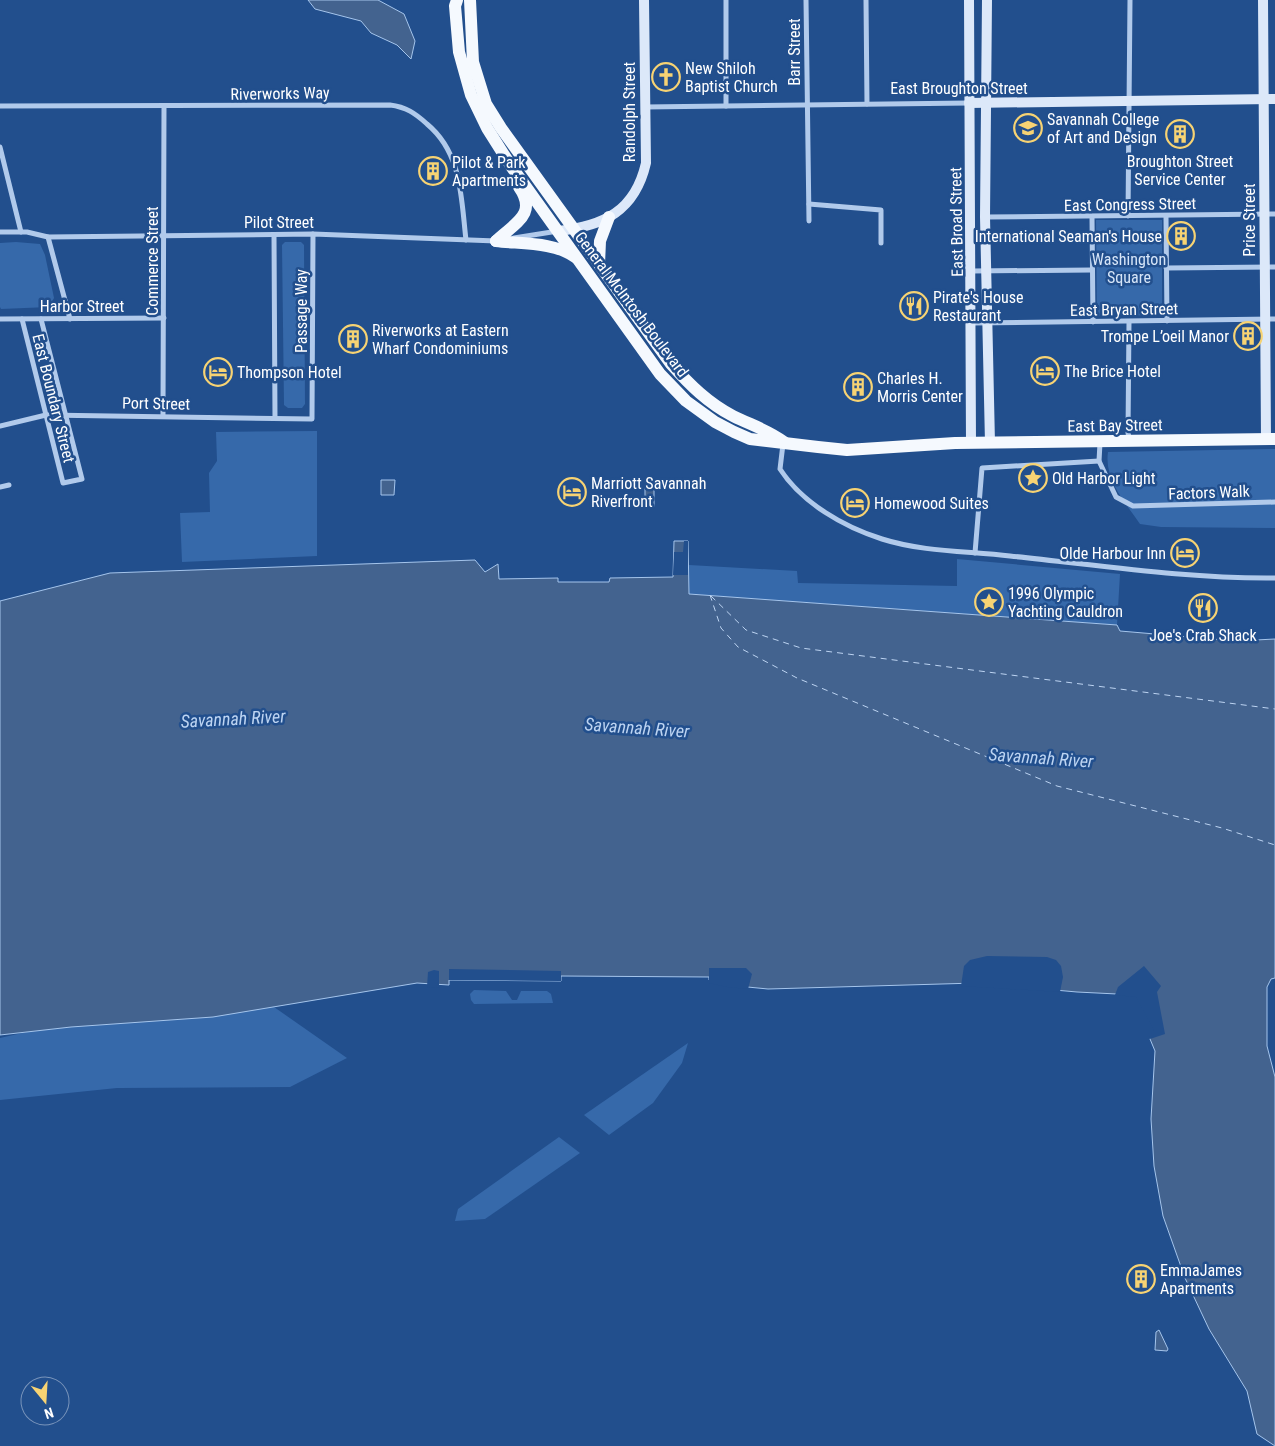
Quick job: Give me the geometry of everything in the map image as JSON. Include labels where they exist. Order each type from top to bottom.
[{"type":"main road","name":"General McIntosh Boulevard","points":[[470,0],[473,62],[486,104],[501,128],[671,364],[696,391],[732,415],[769,431],[784,442]]},
{"type":"main road","name":"Randolph Street","points":[[558,231],[574,230],[601,222],[621,209],[641,184],[646,163],[644,0]]},
{"type":"main road","name":"East Broad Street","points":[[969,0],[972,443]]},
{"type":"main road","name":"East Broad Street","points":[[987,0],[985,217],[990,443]]},
{"type":"main road","name":"Price Street","points":[[1263,0],[1264,99],[1270,214],[1270,439]]},
{"type":"main road","name":"General McIntosh Boulevard","points":[[455,2],[459,52],[471,95],[487,128],[660,374],[686,401],[715,422],[750,440],[847,450],[955,443]]},
{"type":"main road","name":"East Broughton Street","points":[[969,103],[1275,99]]},
{"type":"main road","points":[[487,128],[499,158],[526,197],[527,206],[519,221],[496,241]]},
{"type":"main road","points":[[599,264],[600,241],[608,217]]},
{"type":"main road","points":[[496,241],[567,251],[577,258]]},
{"type":"main road","name":"East Bay Street","points":[[955,443],[1270,439]]},
{"type":"street","points":[[726,0],[726,106]]},
{"type":"street","name":"Barr Street","points":[[806,0],[809,221]]},
{"type":"street","points":[[866,0],[867,104]]},
{"type":"street","points":[[1128,216],[1131,101],[1130,0]]},
{"type":"street","name":"East Broughton Street","points":[[644,107],[969,103]]},
{"type":"street","name":"Riverworks Way","points":[[0,106],[380,105],[404,107],[437,132],[451,150],[456,164],[466,240]]},
{"type":"street","name":"Commerce Street","points":[[164,107],[164,415]]},
{"type":"street","points":[[0,147],[21,232]]},
{"type":"street","points":[[809,204],[882,210],[881,243]]},
{"type":"street","name":"East Congress Street","points":[[985,217],[1270,214]]},
{"type":"street","points":[[1166,216],[1167,321]]},
{"type":"street","points":[[1092,217],[1093,322]]},
{"type":"street","name":"Pilot Street","points":[[0,232],[21,232],[48,237],[314,234],[496,241],[558,231]]},
{"type":"street","name":"Passage Way","points":[[312,419],[314,234]]},
{"type":"street","name":"Passage Way","points":[[274,235],[275,418]]},
{"type":"street","points":[[48,237],[70,319]]},
{"type":"street","points":[[1166,268],[1270,267]]},
{"type":"street","points":[[972,270],[1092,270]]},
{"type":"street","name":"Harbor Street","points":[[0,319],[164,318]]},
{"type":"street","name":"East Boundary Street","points":[[22,319],[63,483],[82,479],[42,319]]},
{"type":"street","name":"East Bryan Street","points":[[972,323],[1270,319]]},
{"type":"street","points":[[1129,322],[1128,432],[1130,441]]},
{"type":"street","name":"Port Street","points":[[0,426],[46,415],[164,415],[312,419]]},
{"type":"street","name":"Factors Walk","points":[[1100,441],[1099,461],[1116,497],[1133,506],[1275,502]]},
{"type":"street","points":[[784,442],[779,465],[783,473],[802,494],[838,520],[897,544],[1198,575],[1275,578]]},
{"type":"street","points":[[975,552],[982,468],[1099,461]]},
{"type":"street","points":[[0,487],[9,485]]},
{"type":"green space","name":"Washington Square","points":[[1096,220],[1162,220],[1162,315],[1097,316]]},
{"type":"green space","points":[[285,242],[301,242],[304,245],[305,404],[302,408],[288,408],[284,405],[282,245]]},
{"type":"green space","points":[[0,243],[40,244],[45,255],[54,298],[49,307],[1,309]]},
{"type":"green space","points":[[317,431],[317,556],[182,562],[180,513],[210,512],[209,473],[217,461],[216,432]]},
{"type":"green space","points":[[1275,449],[1275,528],[1161,527],[1140,524],[1122,499],[1109,472],[1108,452]]},
{"type":"green space","points":[[957,559],[1120,574],[1117,625],[689,594],[689,565],[797,571],[798,583],[957,586]]},
{"type":"green space","points":[[474,990],[506,991],[512,1000],[517,1000],[521,991],[547,991],[551,994],[553,1003],[474,1004],[470,994]]},
{"type":"green space","points":[[264,1000],[347,1058],[290,1087],[117,1088],[0,1100],[0,1038],[31,1031]]},
{"type":"green space","points":[[688,1043],[682,1063],[653,1103],[609,1135],[584,1115]]},
{"type":"green space","points":[[559,1137],[580,1153],[485,1219],[455,1221],[458,1209]]},
{"type":"water","points":[[308,0],[378,0],[404,14],[415,41],[411,59],[397,45],[371,33],[361,21],[315,9]]},
{"type":"water","points":[[381,480],[395,480],[394,495],[381,495]]},
{"type":"water","points":[[645,486],[654,486],[654,506],[645,506]]},
{"type":"water","name":"Savannah River","points":[[674,541],[688,541],[689,594],[1117,625],[1120,631],[1237,641],[1275,639],[1275,978],[1271,979],[1267,987],[1267,1046],[1275,1077],[1275,1446],[1257,1434],[1247,1391],[1209,1329],[1185,1278],[1163,1216],[1154,1166],[1151,1119],[1155,1051],[1150,1039],[1157,1030],[1137,995],[976,983],[768,989],[727,985],[709,980],[709,977],[561,976],[561,981],[449,980],[449,985],[417,983],[213,1017],[71,1027],[0,1035],[0,601],[110,573],[475,560],[485,572],[498,564],[499,579],[558,578],[558,582],[609,582],[610,578],[673,577]]},
{"type":"water","points":[[1159,1330],[1168,1349],[1167,1351],[1155,1350],[1156,1332]]},
{"type":"pier","points":[[684,541],[688,541],[688,575],[673,575],[674,552],[683,552]]},
{"type":"pier","points":[[987,956],[1047,957],[1056,960],[1061,966],[1063,977],[1060,992],[961,986],[964,966],[970,960]]},
{"type":"pier","points":[[1144,966],[1161,986],[1157,992],[1165,1034],[1150,1039],[1149,1037],[1154,1030],[1136,997],[1115,995],[1118,987]]},
{"type":"pier","points":[[709,968],[746,968],[752,974],[748,989],[709,983]]},
{"type":"pier","points":[[449,969],[561,971],[561,981],[449,980]]},
{"type":"pier","points":[[439,971],[439,988],[427,987],[428,972]]},
{"type":"ferry route","points":[[710,595],[721,628],[738,647],[797,678],[1057,786],[1222,828],[1275,845]]},
{"type":"ferry route","points":[[711,596],[746,630],[801,648],[1275,709]]},
{"type":"place","name":"New Shiloh Baptist Church","points":[[666,77]]},
{"type":"place","name":"Savannah College of Art and Design","points":[[1028,128]]},
{"type":"place","name":"Broughton Street Service Center","points":[[1180,134]]},
{"type":"place","name":"Pilot & Park Apartments","points":[[433,171]]},
{"type":"place","name":"International Seaman's House","points":[[1181,236]]},
{"type":"place","name":"Pirate's House Restaurant","points":[[914,306]]},
{"type":"place","name":"Trompe L’oeil Manor","points":[[1248,336]]},
{"type":"place","name":"Riverworks at Eastern Wharf Condominiums","points":[[353,339]]},
{"type":"place","name":"The Brice Hotel","points":[[1045,371]]},
{"type":"place","name":"Thompson Hotel","points":[[218,372]]},
{"type":"place","name":"Charles H. Morris Center","points":[[858,387]]},
{"type":"place","name":"Old Harbor Light","points":[[1033,478]]},
{"type":"place","name":"Marriott Savannah Riverfront","points":[[572,492]]},
{"type":"place","name":"Homewood Suites","points":[[855,503]]},
{"type":"place","name":"Olde Harbour Inn","points":[[1185,553]]},
{"type":"place","name":"1996 Olympic Yachting Cauldron","points":[[989,602]]},
{"type":"place","name":"Joe's Crab Shack","points":[[1203,608]]},
{"type":"place","name":"EmmaJames Apartments","points":[[1141,1279]]}]
